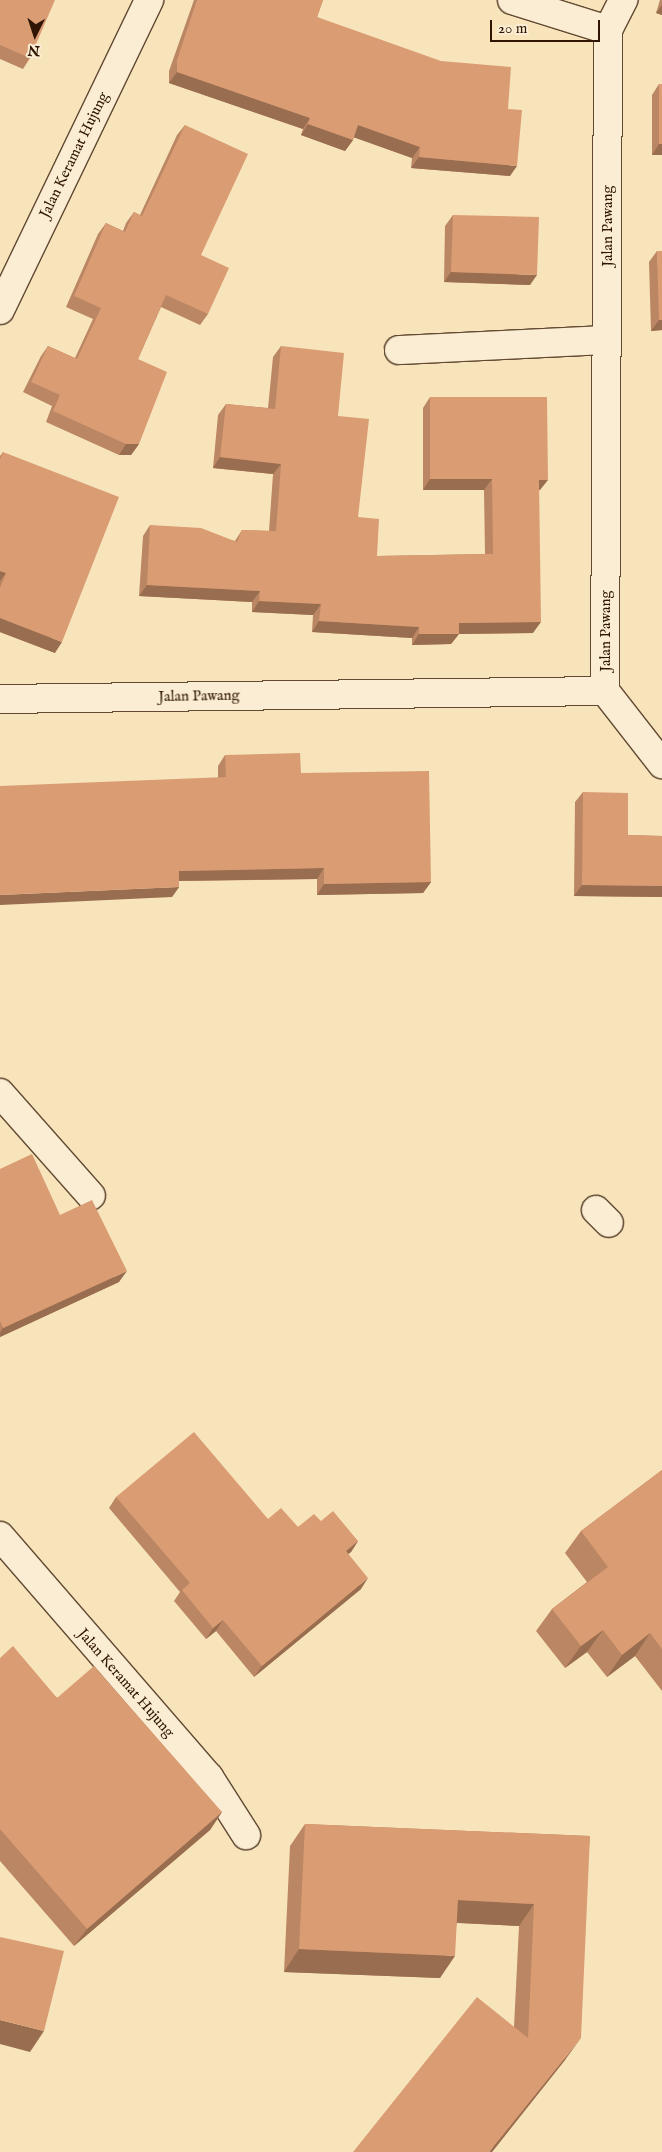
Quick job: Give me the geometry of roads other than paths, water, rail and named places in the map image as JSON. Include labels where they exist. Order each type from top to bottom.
[{"type":"street","name":"Jalan Keramat Hujung","points":[[0,310],[149,0]]},
{"type":"street","points":[[512,0],[608,30]]},
{"type":"street","name":"Jalan Pawang","points":[[0,699],[605,690],[608,30],[623,0]]},
{"type":"street","points":[[399,350],[607,340]]},
{"type":"street","points":[[605,690],[662,764]]},
{"type":"street","points":[[0,1093],[91,1196]]},
{"type":"street","name":"Jalan Keramat Hujung","points":[[0,1536],[208,1777],[246,1835]]}]
